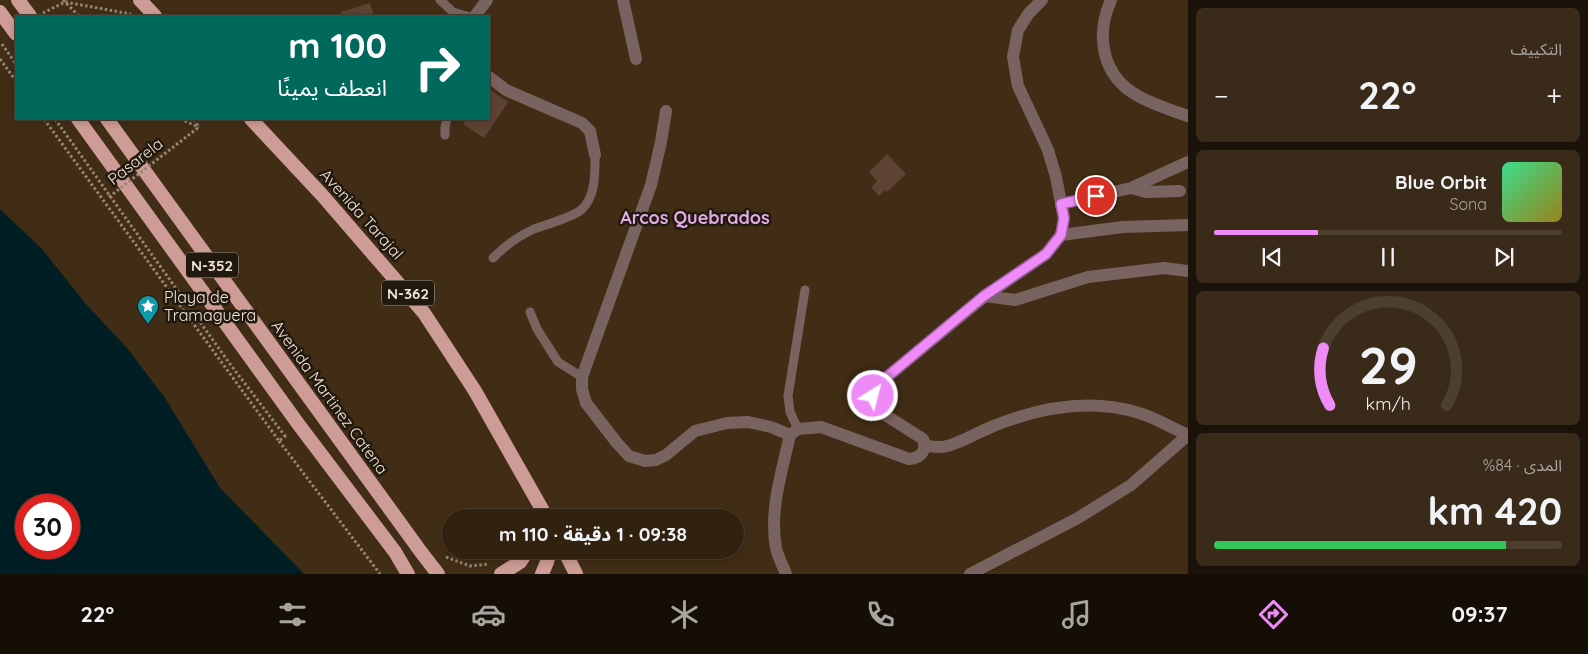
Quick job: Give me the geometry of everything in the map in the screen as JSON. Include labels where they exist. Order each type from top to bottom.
[{"type":"highway","points":[[18,0],[36,15]]},
{"type":"highway","points":[[140,0],[154,15]]},
{"type":"highway","points":[[0,12],[15,33]]},
{"type":"highway","name":"N-352","points":[[79,120],[299,425],[395,552],[408,574]]},
{"type":"highway","name":"Avenida Martinez Catena","points":[[108,120],[438,574]]},
{"type":"highway","name":"Avenida Tarajal","points":[[252,120],[322,195],[424,313],[461,367],[542,509]]},
{"type":"highway","points":[[533,492],[535,509]]},
{"type":"highway","name":"Avenida Tarajal","points":[[533,492],[539,509]]},
{"type":"highway","points":[[501,574],[522,559]]},
{"type":"highway","points":[[542,574],[548,559]]},
{"type":"highway","points":[[568,559],[576,574]]},
{"type":"highway","name":"N-352","points":[[429,563],[450,574]]},
{"type":"street","points":[[476,15],[487,0]]},
{"type":"street","points":[[624,0],[636,59]]},
{"type":"street","points":[[666,111],[651,186],[582,377],[582,389],[586,402],[629,456],[645,461],[656,460],[666,455],[695,431],[726,423],[748,422],[794,432],[821,427],[909,459],[920,456],[924,451],[925,445],[922,439],[882,413],[874,405],[873,396],[882,381],[984,296],[1046,254],[1061,235],[1064,218],[1048,150],[1018,86],[1013,57],[1018,30],[1029,13],[1042,0]]},
{"type":"street","points":[[1111,0],[1103,23],[1102,35],[1105,57],[1113,75],[1136,95],[1186,112]]},
{"type":"street","points":[[490,78],[506,90],[582,123],[590,131],[595,155]]},
{"type":"street","points":[[1061,204],[1131,188],[1188,162]]},
{"type":"street","points":[[1131,188],[1146,192],[1180,191]]},
{"type":"street","points":[[1061,235],[1123,227],[1188,225]]},
{"type":"street","points":[[984,296],[1015,300],[1088,277],[1164,268],[1188,271]]},
{"type":"street","points":[[925,445],[934,447],[947,446],[997,424],[1040,410],[1081,405],[1113,407],[1140,413],[1188,435],[1131,485],[1078,518],[970,574]]},
{"type":"street","points":[[786,574],[776,550],[773,525],[776,500],[794,432]]},
{"type":"lane","points":[[440,0],[453,12],[464,15]]},
{"type":"lane","points":[[444,135],[447,120]]},
{"type":"lane","points":[[493,258],[519,237],[581,211],[591,196],[595,173],[595,155]]},
{"type":"lane","points":[[794,432],[788,396],[805,290]]},
{"type":"lane","points":[[530,312],[537,329],[558,362],[582,377]]},
{"type":"path","points":[[36,15],[64,1],[134,14]]},
{"type":"path","points":[[64,1],[78,15]]},
{"type":"path","points":[[0,41],[15,63]]},
{"type":"path","points":[[0,59],[15,80]]},
{"type":"path","points":[[45,120],[279,441],[380,574]]},
{"type":"path","points":[[56,120],[230,364],[285,436],[279,441]]},
{"type":"path","points":[[182,120],[199,127]]},
{"type":"path","points":[[195,120],[199,127]]},
{"type":"path","name":"Pasarela","points":[[109,197],[199,127]]},
{"type":"path","points":[[450,559],[470,566],[492,563]]},
{"type":"water","points":[[0,209],[42,249],[85,303],[127,348],[165,398],[220,488],[304,574],[0,574]]},
{"type":"building","points":[[370,3],[374,15],[342,15],[341,12]]},
{"type":"building","points":[[490,90],[508,102],[484,138],[463,124],[465,120],[490,120]]},
{"type":"building","points":[[887,154],[906,174],[887,192],[885,190],[879,196],[871,187],[877,181],[869,172]]},
{"type":"place","name":"Playa de Tramaguera","points":[[148,325]]},
{"type":"district","name":"Arcos Quebrados","points":[[695,217]]},
{"type":"route","points":[[873,396],[882,381],[984,296],[1046,254],[1061,235],[1064,218],[1061,204],[1096,196]]}]
